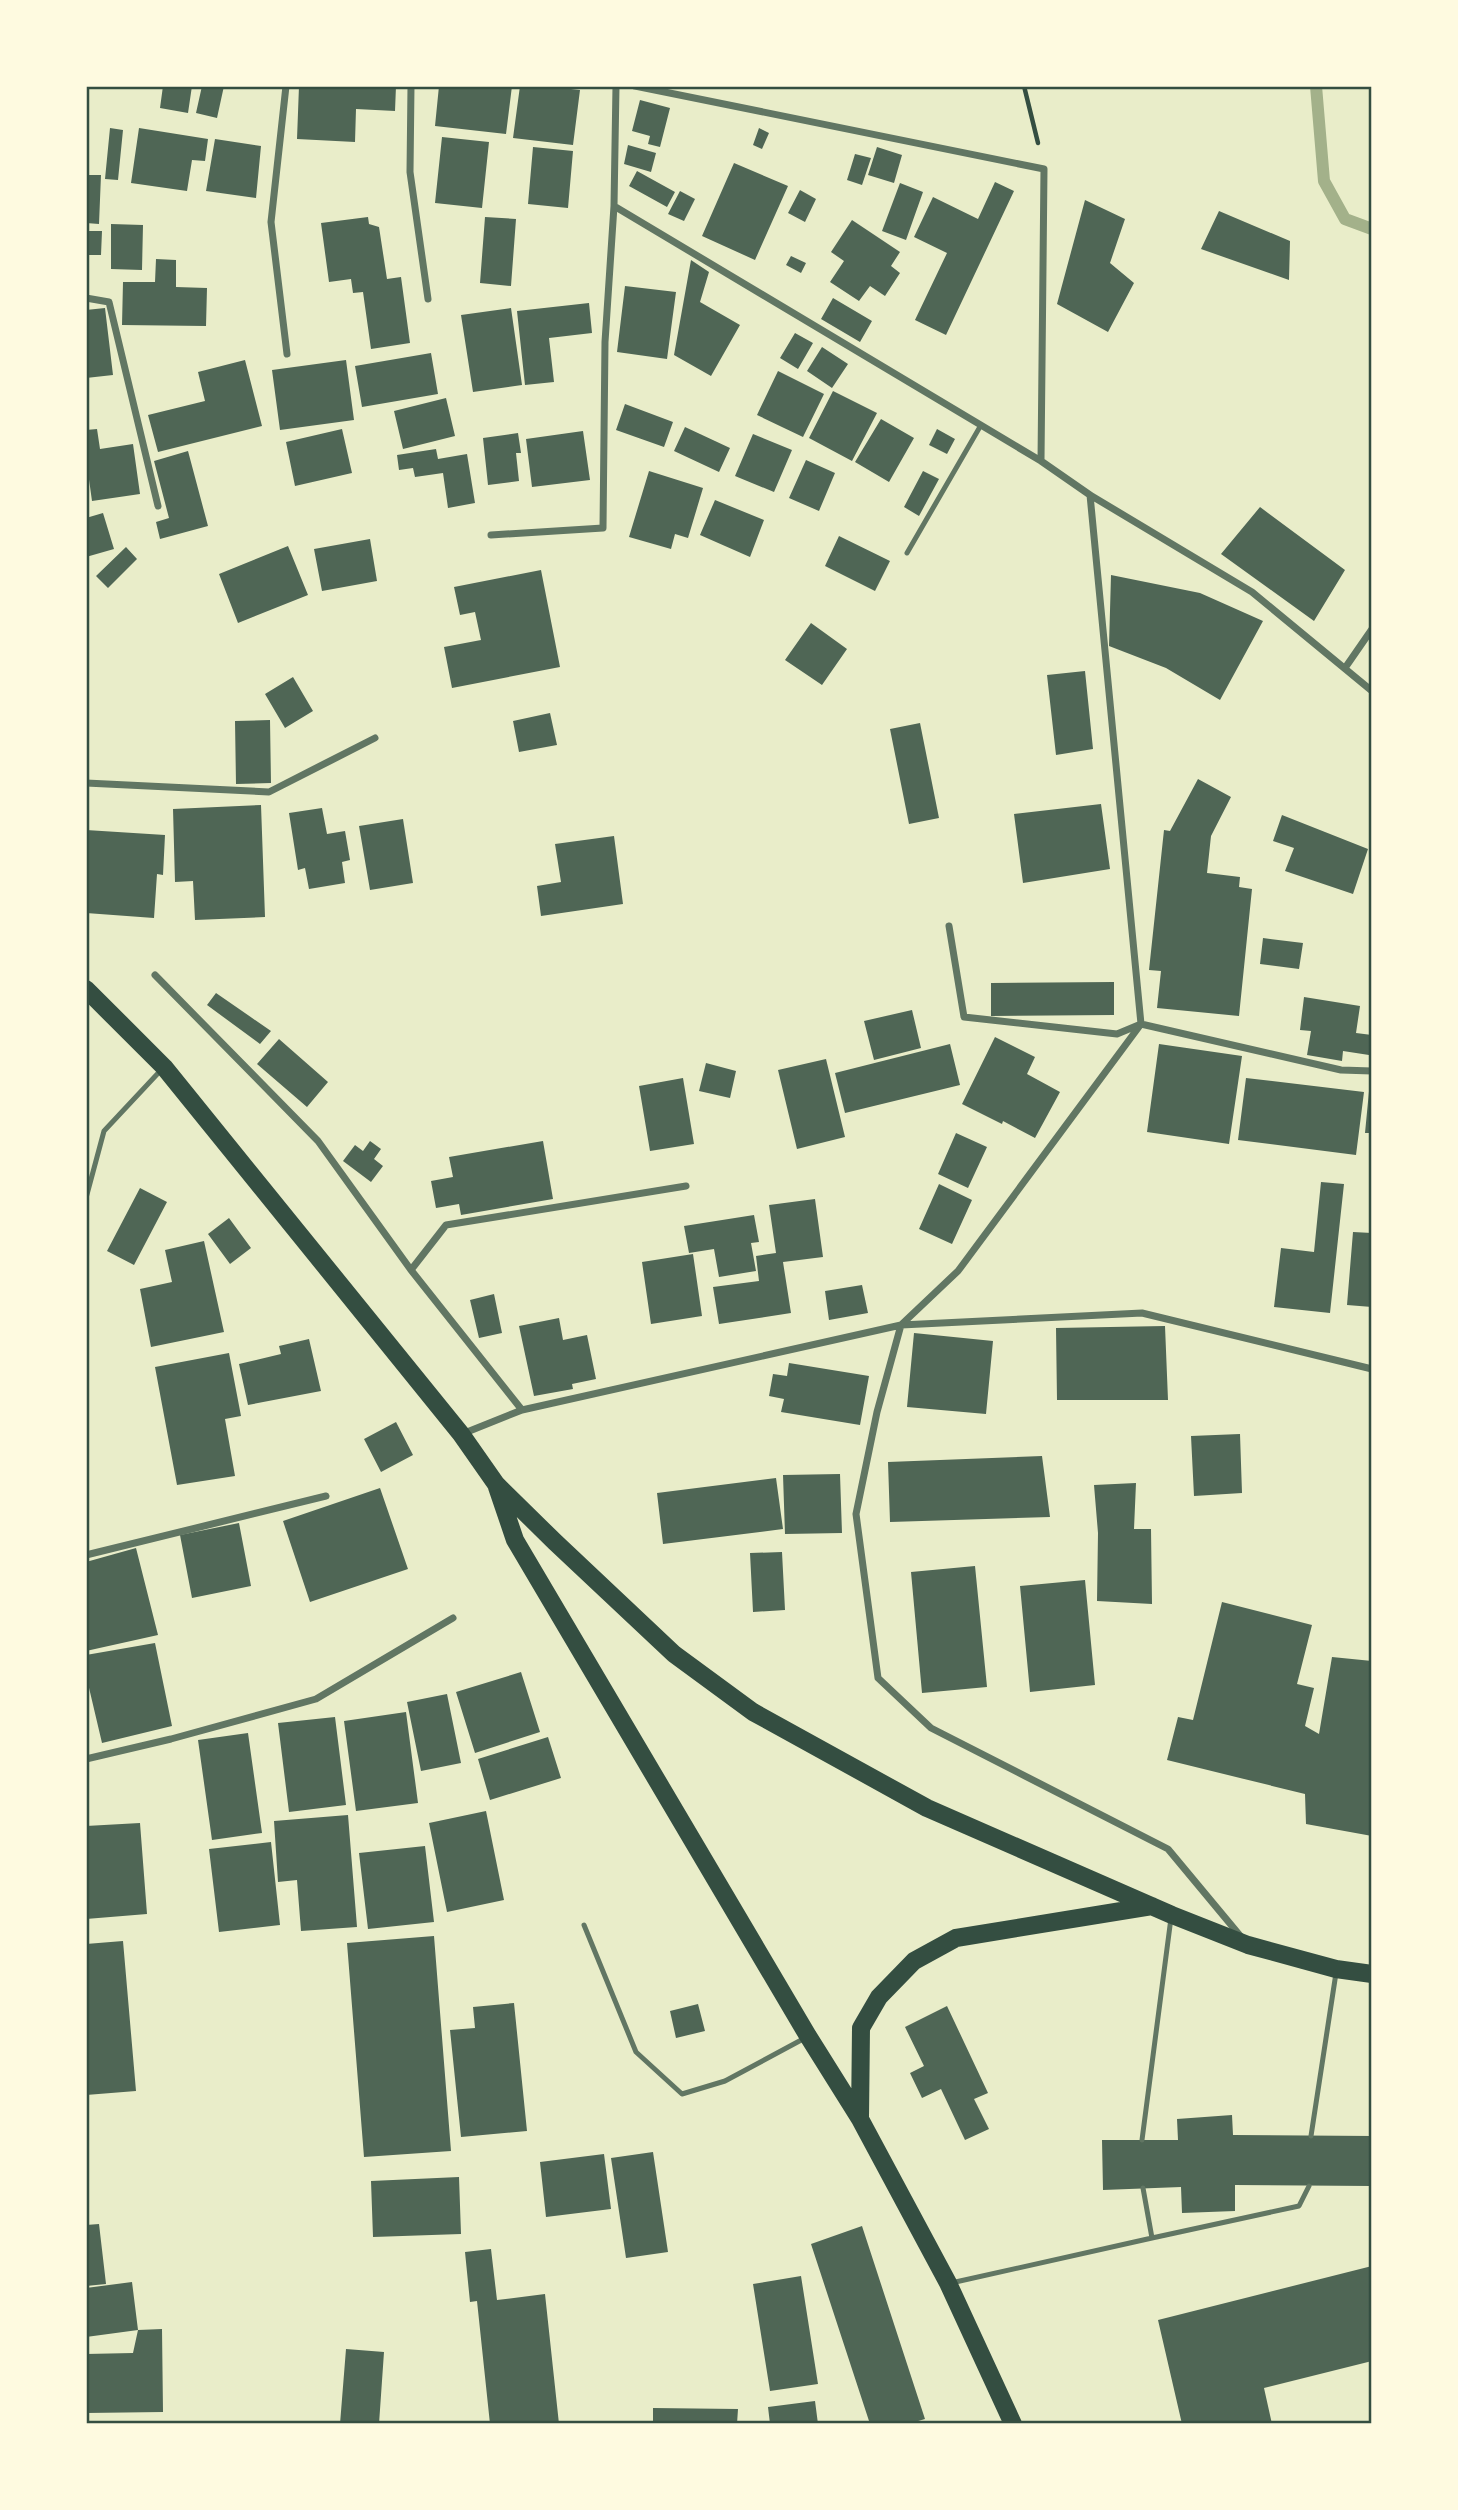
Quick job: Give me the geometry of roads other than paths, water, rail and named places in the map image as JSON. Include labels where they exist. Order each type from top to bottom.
[{"type":"main road","points":[[86,989],[164,1067],[461,1434],[496,1484],[674,1654],[753,1712],[927,1808],[1172,1915],[1248,1945],[1336,1969],[1372,1974]]},
{"type":"main road","points":[[496,1484],[515,1540],[807,2036],[860,2119],[948,2283],[1013,2424]]},
{"type":"main road","points":[[860,2119],[862,2028],[879,1997],[914,1961],[956,1938],[1152,1906]]},
{"type":"street","points":[[286,86],[271,222],[287,354]]},
{"type":"street","points":[[411,86],[410,173],[428,299]]},
{"type":"street","points":[[491,535],[603,528],[605,342],[614,206],[616,86]]},
{"type":"street","points":[[635,86],[1044,169],[1041,461]]},
{"type":"street","points":[[614,206],[1041,461],[1090,495],[1252,592],[1372,691]]},
{"type":"street","points":[[86,298],[109,302],[158,506]]},
{"type":"street","points":[[1090,495],[1141,1024],[958,1271],[901,1325],[877,1412],[856,1514],[878,1678],[931,1728],[1168,1849],[1248,1945]]},
{"type":"street","points":[[1345,668],[1372,629]]},
{"type":"street","points":[[86,783],[269,792],[375,738]]},
{"type":"street","points":[[949,926],[964,1017],[1117,1034],[1141,1024],[1341,1070],[1372,1071]]},
{"type":"street","points":[[155,975],[318,1141],[411,1270],[522,1410]]},
{"type":"street","points":[[411,1270],[446,1225],[686,1186]]},
{"type":"street","points":[[461,1434],[522,1410],[901,1325],[1142,1313],[1372,1369]]},
{"type":"street","points":[[86,1555],[326,1496]]},
{"type":"street","points":[[86,1759],[171,1739],[316,1699],[453,1618]]},
{"type":"lane","points":[[907,553],[981,425]]},
{"type":"lane","points":[[86,1198],[104,1131],[164,1067]]},
{"type":"lane","points":[[1142,2140],[1172,1915]]},
{"type":"lane","points":[[584,1925],[636,2052],[682,2094],[724,2081],[807,2036]]},
{"type":"lane","points":[[1311,2136],[1336,1969]]},
{"type":"lane","points":[[948,2283],[1299,2206],[1309,2186]]},
{"type":"lane","points":[[1143,2188],[1152,2238]]},
{"type":"waterway","points":[[1316,86],[1324,181],[1345,219],[1372,229]]}]
